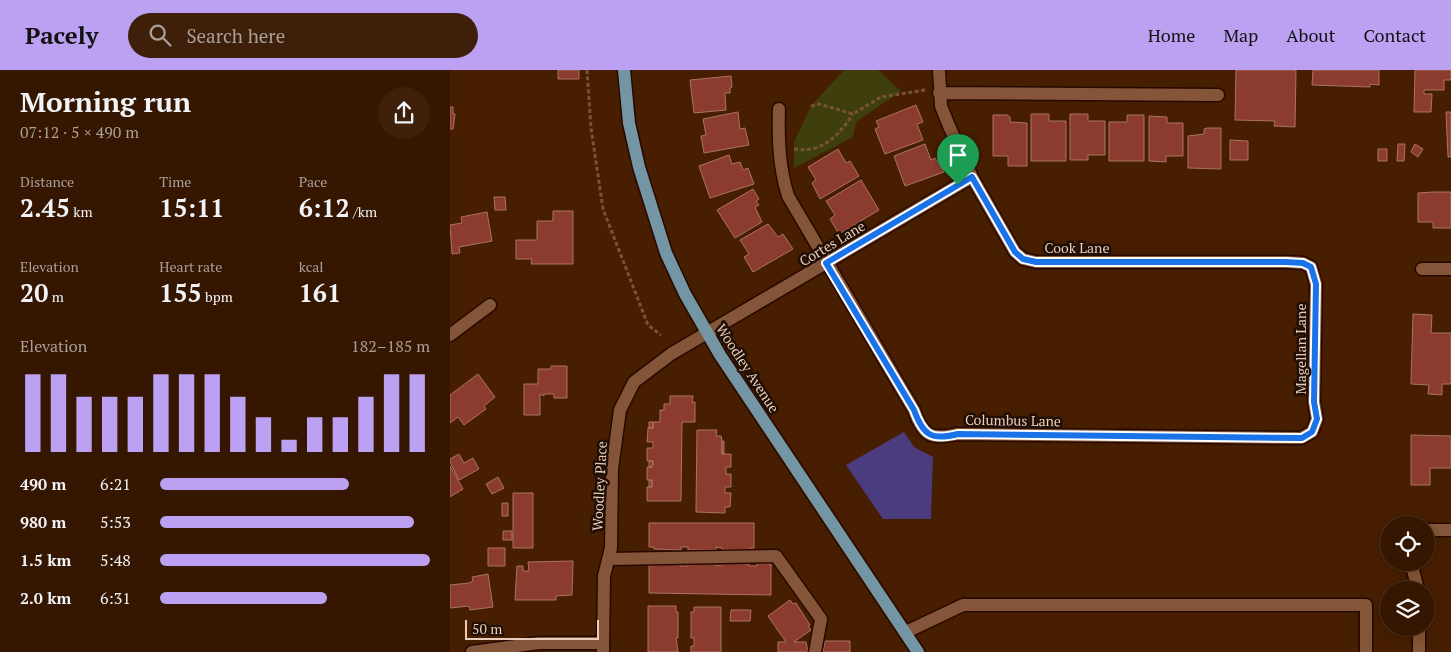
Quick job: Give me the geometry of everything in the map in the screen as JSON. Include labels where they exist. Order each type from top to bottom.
[{"type":"main road","name":"Woodley Avenue","points":[[624,70],[629,123],[651,210],[666,253],[685,294],[707,333],[918,652]]},
{"type":"street","name":"Cook Lane","points":[[939,70],[939,93],[949,126],[972,177],[1015,252],[1023,259],[1036,262],[1286,262],[1303,263],[1311,267]]},
{"type":"street","points":[[939,93],[1218,95]]},
{"type":"street","name":"Columbus Lane","points":[[779,108],[778,142],[781,174],[788,196],[914,410],[922,428],[929,435],[942,437],[958,434],[1302,438],[1312,432]]},
{"type":"street","name":"Cortes Lane","points":[[707,333],[972,177]]},
{"type":"street","name":"Magellan Lane","points":[[1311,267],[1316,284],[1314,402],[1317,419],[1312,432]]},
{"type":"street","points":[[1422,269],[1451,269]]},
{"type":"street","points":[[450,335],[490,305]]},
{"type":"street","name":"Woodley Place","points":[[603,648],[604,576],[611,548],[612,469],[620,410],[634,382],[671,354],[707,333]]},
{"type":"street","points":[[1435,530],[1451,530]]},
{"type":"street","points":[[608,559],[776,556],[821,619],[815,652]]},
{"type":"street","points":[[906,632],[963,605],[1366,605],[1366,652]]},
{"type":"street","points":[[1419,636],[1419,652]]},
{"type":"street","points":[[472,652],[540,643],[603,648]]},
{"type":"path","points":[[586,70],[591,128],[603,209],[648,325],[661,336]]},
{"type":"path","points":[[793,149],[803,151],[824,145],[840,134],[853,114],[881,97],[926,90]]},
{"type":"path","points":[[811,106],[818,104],[853,114]]},
{"type":"shaded area","points":[[844,70],[878,70],[901,91],[856,122],[853,137],[794,168],[794,142],[811,106]]},
{"type":"shaded area","points":[[904,432],[914,447],[933,457],[931,519],[883,519],[846,465]]},
{"type":"building","points":[[558,70],[579,70],[579,79],[558,79]]},
{"type":"building","points":[[1236,70],[1296,70],[1295,127],[1274,126],[1275,121],[1235,120]]},
{"type":"building","points":[[1313,70],[1379,70],[1379,85],[1370,84],[1370,87],[1312,85]]},
{"type":"building","points":[[1415,70],[1451,70],[1451,80],[1444,80],[1444,90],[1424,90],[1424,94],[1432,94],[1431,112],[1414,112]]},
{"type":"building","points":[[731,76],[732,87],[730,88],[730,93],[725,93],[726,110],[694,113],[690,80]]},
{"type":"building","points":[[916,105],[923,122],[917,124],[923,140],[885,154],[875,129],[879,127],[876,121]]},
{"type":"building","points":[[450,107],[453,107],[453,114],[455,114],[453,129],[450,129]]},
{"type":"building","points":[[738,112],[740,129],[745,128],[749,145],[704,153],[701,136],[706,135],[703,119]]},
{"type":"building","points":[[1446,112],[1451,112],[1451,157],[1448,157]]},
{"type":"building","points":[[1031,114],[1049,114],[1049,121],[1066,121],[1066,161],[1031,161]]},
{"type":"building","points":[[1070,114],[1088,114],[1088,121],[1105,121],[1105,155],[1088,155],[1088,160],[1070,160]]},
{"type":"building","points":[[993,115],[1007,115],[1010,117],[1010,122],[1027,123],[1027,166],[1008,166],[1008,156],[993,156]]},
{"type":"building","points":[[1127,115],[1144,115],[1144,161],[1109,161],[1109,122],[1127,122]]},
{"type":"building","points":[[1149,116],[1167,117],[1167,123],[1183,123],[1183,156],[1166,156],[1166,162],[1149,161]]},
{"type":"building","points":[[1221,128],[1221,169],[1188,168],[1188,136],[1204,134],[1204,129]]},
{"type":"building","points":[[1230,140],[1248,141],[1248,160],[1230,160]]},
{"type":"building","points":[[925,144],[931,160],[935,158],[944,172],[905,186],[894,156]]},
{"type":"building","points":[[1398,144],[1405,144],[1404,161],[1397,161]]},
{"type":"building","points":[[1415,144],[1423,149],[1418,157],[1411,152]]},
{"type":"building","points":[[838,149],[846,163],[850,161],[859,176],[820,199],[812,183],[816,180],[808,167]]},
{"type":"building","points":[[1378,149],[1387,149],[1387,161],[1378,161]]},
{"type":"building","points":[[729,155],[732,164],[740,162],[743,170],[748,168],[754,184],[710,198],[699,166]]},
{"type":"building","points":[[861,180],[879,210],[839,234],[830,219],[835,215],[826,201]]},
{"type":"building","points":[[753,189],[759,199],[756,201],[759,205],[755,207],[762,222],[735,238],[717,210]]},
{"type":"building","points":[[1451,192],[1451,228],[1433,228],[1433,222],[1418,222],[1418,193]]},
{"type":"building","points":[[494,197],[505,197],[506,210],[495,210]]},
{"type":"building","points":[[553,211],[573,211],[573,264],[531,264],[532,259],[516,259],[516,240],[537,240],[537,221],[553,221]]},
{"type":"building","points":[[487,212],[492,241],[459,247],[460,253],[452,254],[450,225],[462,223],[461,217]]},
{"type":"building","points":[[768,224],[778,237],[783,234],[793,249],[753,272],[744,257],[749,254],[740,240]]},
{"type":"building","points":[[1413,314],[1432,315],[1431,333],[1451,333],[1451,384],[1442,384],[1442,395],[1428,394],[1429,385],[1411,384]]},
{"type":"building","points":[[551,366],[567,366],[567,398],[554,398],[554,394],[544,394],[544,396],[540,394],[540,415],[524,415],[524,384],[538,384],[538,369],[551,369]]},
{"type":"building","points":[[478,374],[495,397],[484,406],[486,409],[464,425],[458,417],[450,423],[450,395]]},
{"type":"building","points":[[670,396],[693,396],[692,402],[695,402],[695,422],[682,422],[681,501],[647,501],[647,487],[652,487],[652,480],[647,480],[647,467],[652,467],[653,464],[653,461],[647,461],[647,448],[653,448],[653,442],[647,442],[648,428],[653,428],[653,422],[660,422],[660,410],[664,410],[664,404],[670,404]]},
{"type":"building","points":[[649,422],[653,422],[653,428],[649,428]]},
{"type":"building","points":[[697,430],[717,430],[716,436],[721,436],[722,454],[731,454],[731,467],[726,467],[726,474],[731,474],[731,487],[725,487],[725,493],[731,493],[730,507],[725,507],[725,513],[696,512]]},
{"type":"building","points":[[1411,435],[1451,436],[1451,468],[1430,468],[1430,485],[1411,485]]},
{"type":"building","points":[[722,441],[724,441],[724,454],[722,454]]},
{"type":"building","points":[[459,454],[464,463],[473,458],[479,469],[459,480],[450,459]]},
{"type":"building","points":[[649,461],[653,461],[652,467],[649,467]]},
{"type":"building","points":[[450,466],[463,489],[450,497]]},
{"type":"building","points":[[498,477],[504,488],[492,494],[486,484]]},
{"type":"building","points":[[649,480],[652,480],[652,487],[649,487]]},
{"type":"building","points":[[513,493],[533,493],[533,548],[513,548]]},
{"type":"building","points":[[502,503],[508,503],[508,516],[502,516]]},
{"type":"building","points":[[649,523],[754,523],[754,548],[750,548],[750,550],[722,550],[722,548],[716,547],[716,550],[688,550],[688,547],[681,547],[681,550],[654,549],[654,547],[649,547]]},
{"type":"building","points":[[503,531],[512,531],[512,540],[503,540]]},
{"type":"building","points":[[488,548],[505,548],[505,566],[488,566]]},
{"type":"building","points":[[573,561],[572,595],[556,596],[556,600],[515,600],[517,566],[523,566],[523,571],[529,571],[528,562]]},
{"type":"building","points":[[654,562],[680,563],[680,566],[688,566],[688,563],[715,563],[714,565],[722,566],[722,563],[749,564],[749,566],[757,566],[757,563],[771,564],[771,595],[649,593],[649,565],[654,566]]},
{"type":"building","points":[[488,574],[493,607],[470,610],[469,606],[450,608],[450,585],[469,583],[473,581],[472,577]]},
{"type":"building","points":[[790,600],[793,604],[796,603],[810,625],[808,626],[811,630],[794,642],[806,642],[808,652],[778,652],[778,642],[786,642],[768,616]]},
{"type":"building","points":[[648,606],[676,606],[676,612],[678,612],[678,638],[676,638],[678,652],[648,652]]},
{"type":"building","points":[[694,607],[721,607],[721,652],[691,652],[691,646],[694,646],[694,638],[691,638],[691,612],[694,612]]},
{"type":"building","points":[[731,610],[751,610],[750,621],[730,621]]},
{"type":"building","points":[[825,641],[850,641],[850,652],[823,652]]},
{"type":"route","points":[[972,177],[1015,252],[1023,259],[1036,262],[1286,262],[1303,263],[1311,267],[1316,284],[1314,402],[1317,419],[1315,428],[1308,436],[1302,438],[958,434],[942,437],[929,435],[922,428],[914,410],[826,263],[958,185],[972,177]]}]
